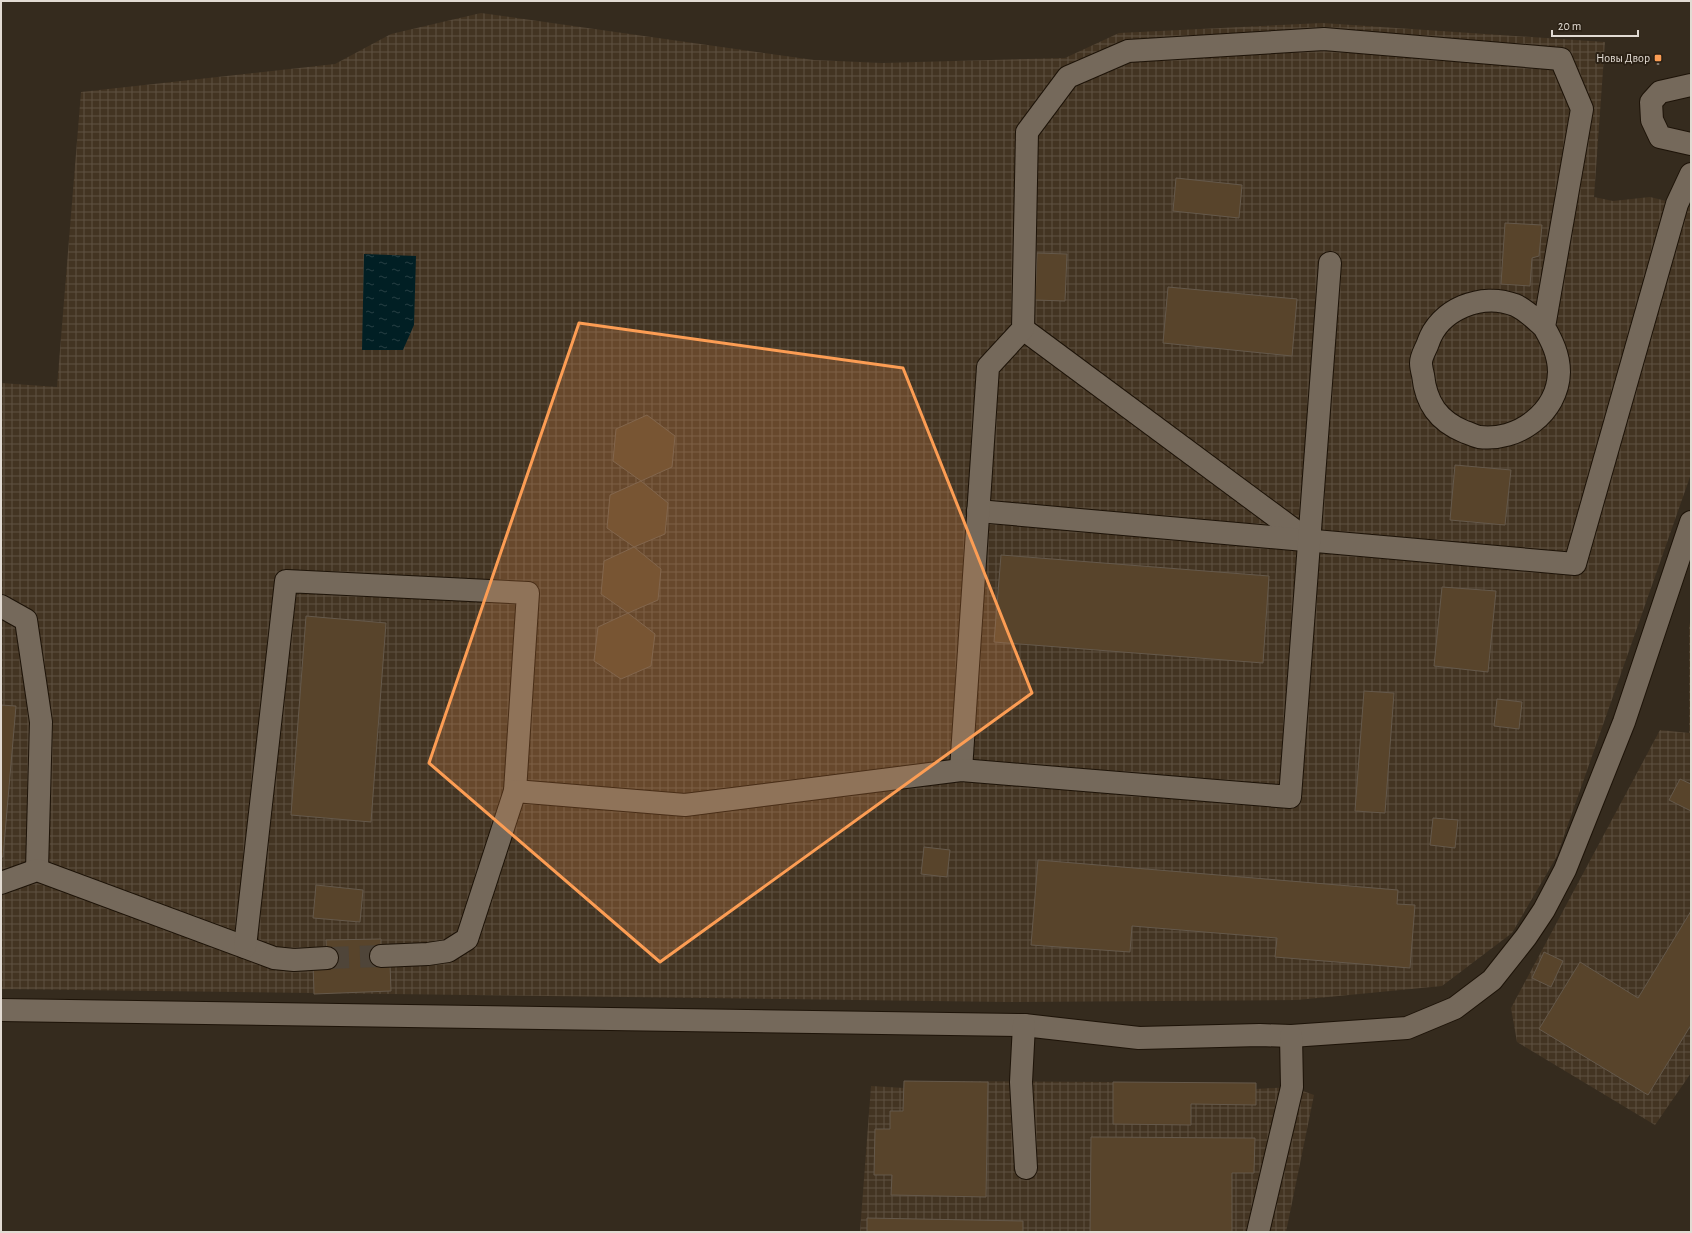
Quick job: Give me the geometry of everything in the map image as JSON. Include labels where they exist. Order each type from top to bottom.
[{"type":"street","points":[[961,770],[988,367],[1023,329],[1027,132],[1068,77],[1128,51],[1324,39],[1561,59],[1582,109],[1544,326],[1556,348],[1559,373],[1553,396],[1545,411],[1525,428],[1502,437],[1478,437],[1453,427],[1435,411],[1425,392],[1421,362],[1431,332],[1444,317],[1465,305],[1493,300],[1516,305],[1544,326]]},
{"type":"street","points":[[1691,85],[1660,92],[1651,102],[1652,120],[1660,137],[1691,144]]},
{"type":"street","points":[[978,511],[1575,564],[1677,204],[1691,174]]},
{"type":"street","points":[[515,791],[685,805],[961,770],[1290,797],[1330,263]]},
{"type":"street","points":[[1023,329],[1309,541]]},
{"type":"street","points":[[1,1010],[1024,1025],[1139,1038],[1260,1035],[1291,1036],[1407,1028],[1455,1008],[1492,980],[1526,937],[1544,910],[1565,870],[1621,730],[1691,522]]},
{"type":"street","points":[[245,947],[286,581],[528,593],[515,791],[467,939],[448,951],[428,954],[381,956]]},
{"type":"street","points":[[1,606],[26,620],[41,722],[37,870]]},
{"type":"street","points":[[1,883],[37,870],[274,958],[294,960],[327,958]]},
{"type":"street","points":[[1024,1025],[1021,1082],[1026,1168]]},
{"type":"street","points":[[1258,1232],[1292,1087],[1291,1036]]},
{"type":"highlighted area","points":[[579,323],[903,368],[1032,693],[660,962],[429,763]]},
{"type":"shaded area","points":[[481,13],[814,60],[882,63],[1065,58],[1119,33],[1322,23],[1605,42],[1594,197],[1613,201],[1650,197],[1691,207],[1691,474],[1557,856],[1512,933],[1442,986],[1297,1000],[1007,1002],[1,989],[1,383],[57,387],[81,92],[335,64],[391,34]]},
{"type":"shaded area","points":[[1691,619],[1691,1073],[1655,1125],[1517,1042],[1511,1008],[1660,730],[1689,733],[1689,626]]},
{"type":"shaded area","points":[[904,1081],[1113,1082],[1256,1089],[1292,1087],[1314,1095],[1286,1232],[860,1232],[871,1086],[904,1088]]},
{"type":"water","points":[[364,254],[416,256],[414,325],[403,350],[362,350]]},
{"type":"building","points":[[1176,178],[1242,185],[1239,218],[1173,211]]},
{"type":"building","points":[[1505,223],[1542,225],[1539,256],[1532,258],[1530,286],[1501,284]]},
{"type":"building","points":[[1037,253],[1067,254],[1065,301],[1035,300]]},
{"type":"building","points":[[1168,287],[1297,299],[1292,356],[1163,343]]},
{"type":"building","points":[[647,415],[675,436],[672,467],[641,481],[613,461],[616,429]]},
{"type":"building","points":[[1455,465],[1511,470],[1505,525],[1450,520]]},
{"type":"building","points":[[641,481],[668,503],[665,534],[634,547],[607,528],[610,495]]},
{"type":"building","points":[[634,547],[661,569],[658,600],[628,613],[601,594],[604,561]]},
{"type":"building","points":[[1001,555],[1269,576],[1263,663],[994,642]]},
{"type":"building","points":[[1442,587],[1496,591],[1488,672],[1434,666]]},
{"type":"building","points":[[628,613],[655,634],[651,666],[621,679],[594,661],[598,627]]},
{"type":"building","points":[[306,616],[386,623],[371,822],[291,815]]},
{"type":"building","points":[[1364,691],[1394,693],[1385,813],[1355,811]]},
{"type":"building","points":[[1497,699],[1522,702],[1519,729],[1494,726]]},
{"type":"building","points":[[1,705],[16,706],[3,857],[1,857]]},
{"type":"building","points":[[1680,779],[1691,784],[1691,811],[1669,800]]},
{"type":"building","points":[[1433,818],[1458,820],[1455,848],[1430,845]]},
{"type":"building","points":[[924,847],[950,850],[947,877],[921,874]]},
{"type":"building","points":[[1038,860],[1398,890],[1397,904],[1415,905],[1410,968],[1275,957],[1277,938],[1132,926],[1130,952],[1031,945]]},
{"type":"building","points":[[316,885],[363,890],[360,922],[313,918]]},
{"type":"building","points":[[1691,911],[1691,1025],[1648,1095],[1539,1029],[1580,962],[1638,998]]},
{"type":"building","points":[[381,939],[381,964],[390,963],[391,991],[314,994],[313,963],[327,963],[326,940]]},
{"type":"building","points":[[1544,952],[1563,961],[1551,987],[1532,978]]},
{"type":"building","points":[[904,1081],[988,1082],[986,1197],[891,1195],[892,1175],[874,1175],[875,1129],[890,1129],[890,1111],[903,1111]]},
{"type":"building","points":[[1113,1082],[1256,1083],[1256,1105],[1191,1104],[1191,1125],[1113,1124]]},
{"type":"building","points":[[1091,1137],[1255,1138],[1254,1173],[1232,1173],[1232,1232],[1090,1232]]},
{"type":"building","points":[[867,1218],[1023,1221],[1023,1232],[867,1232]]},
{"type":"tunnel","points":[[327,958],[381,956]]},
{"type":"place","name":"Новы Двор","points":[[1658,58]]}]
